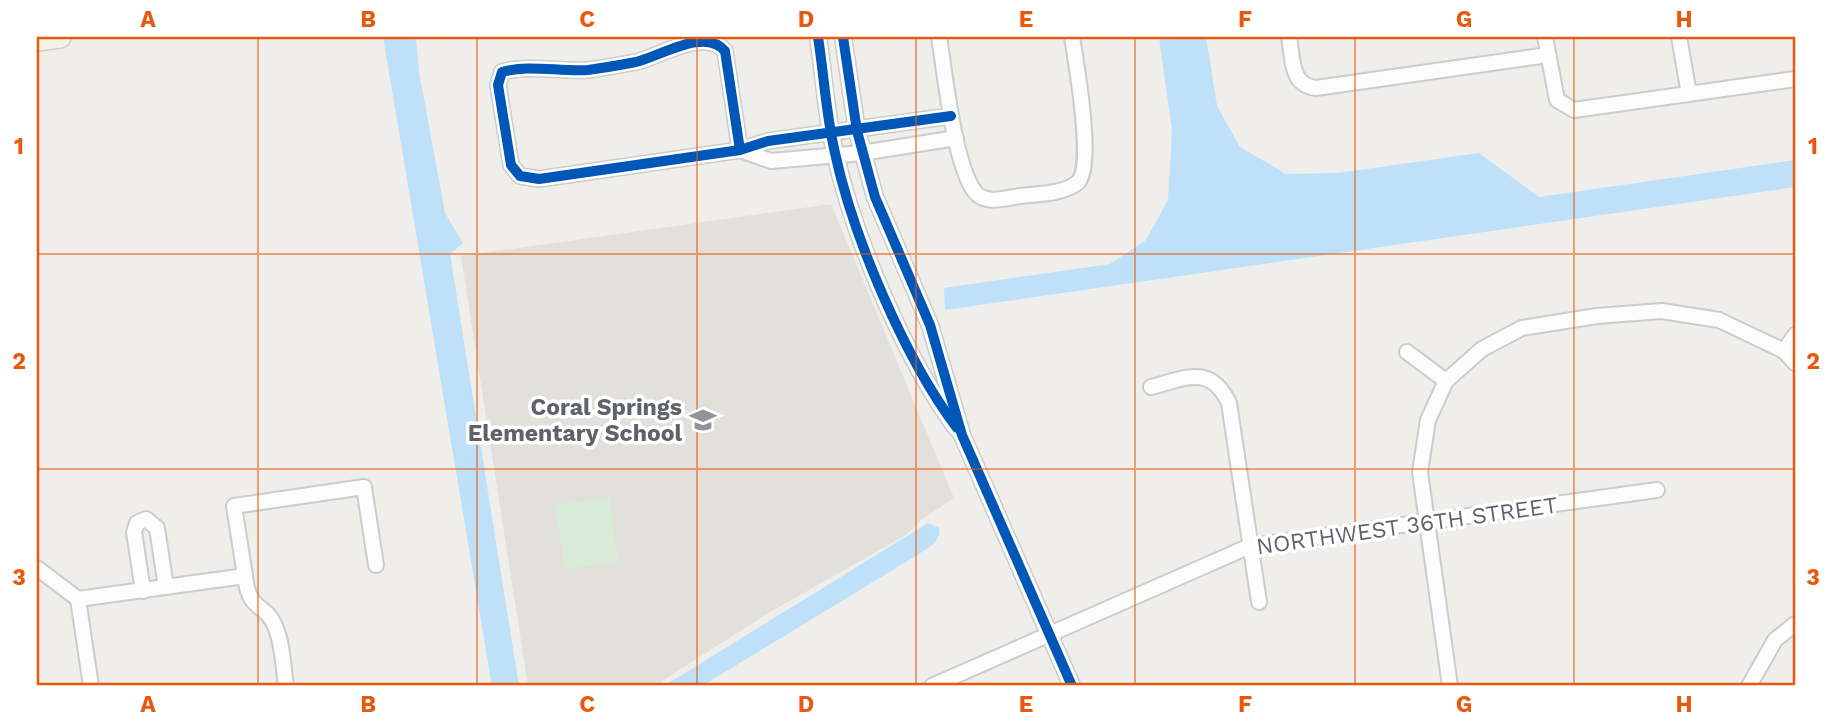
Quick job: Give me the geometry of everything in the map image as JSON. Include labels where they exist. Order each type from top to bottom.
[{"type":"main road","points":[[37,40],[60,37]]},
{"type":"street","points":[[818,37],[835,153],[865,251],[923,376],[962,435]]},
{"type":"street","points":[[844,37],[857,131],[884,223],[930,325],[962,435],[1072,686]]},
{"type":"street","points":[[939,37],[951,116],[970,184],[977,196],[993,201],[1069,189],[1080,181],[1085,170],[1085,157],[1072,37]]},
{"type":"street","points":[[1289,37],[1296,80],[1303,86],[1316,88],[1548,55]]},
{"type":"street","points":[[1545,37],[1557,100],[1574,110],[1795,79]]},
{"type":"street","points":[[1679,37],[1689,94]]},
{"type":"street","points":[[740,150],[725,51],[719,43],[704,40],[636,62],[587,70],[514,69],[502,72],[499,85],[511,165],[520,176],[539,178],[740,150],[768,141],[857,131],[951,116]]},
{"type":"street","points":[[740,150],[771,161],[835,153],[862,153],[956,138]]},
{"type":"street","points":[[1450,686],[1420,472],[1428,420],[1446,381],[1482,349],[1522,328],[1597,316],[1662,311],[1719,320],[1784,351],[1795,363]]},
{"type":"street","points":[[1784,351],[1795,335]]},
{"type":"street","points":[[1407,352],[1446,381]]},
{"type":"street","points":[[1151,387],[1191,377],[1209,377],[1222,388],[1229,403],[1259,602]]},
{"type":"street","points":[[286,686],[275,626],[269,616],[251,602],[234,506],[364,487],[376,565]]},
{"type":"street","name":"NORTHWEST 36TH STREET","points":[[932,686],[1250,546],[1657,491]]},
{"type":"street","points":[[143,590],[134,532],[137,523],[146,519],[157,528],[166,587]]},
{"type":"street","points":[[37,568],[78,599],[91,686]]},
{"type":"street","points":[[78,599],[245,576]]},
{"type":"street","points":[[1749,686],[1775,640],[1795,624]]},
{"type":"shaded area","name":"Coral Springs Elementary School","points":[[831,204],[954,498],[921,520],[906,535],[765,615],[654,686],[528,686],[461,256]]},
{"type":"green space","points":[[609,498],[618,562],[565,569],[555,505]]},
{"type":"water","points":[[383,37],[416,37],[419,72],[445,213],[463,243],[450,254],[519,686],[492,686]]},
{"type":"water","points":[[1159,37],[1206,37],[1217,106],[1240,147],[1286,174],[1338,173],[1479,153],[1539,197],[1795,160],[1795,187],[945,310],[944,288],[1110,264],[1146,240],[1168,200],[1172,131]]},
{"type":"water","points":[[928,523],[939,528],[938,537],[919,554],[702,686],[664,686]]},
{"type":"cycle path","points":[[818,37],[832,139],[854,222],[900,333],[957,428]]},
{"type":"cycle path","points":[[843,37],[857,131],[875,197],[930,325],[962,435],[1072,686]]},
{"type":"cycle path","points":[[740,150],[725,51],[716,44],[695,42],[636,62],[588,70],[512,70],[502,72],[498,85],[511,165],[520,176],[539,179],[740,150],[768,141],[951,116]]},
{"type":"place","name":"Coral Springs Elementary School","points":[[703,420]]}]
